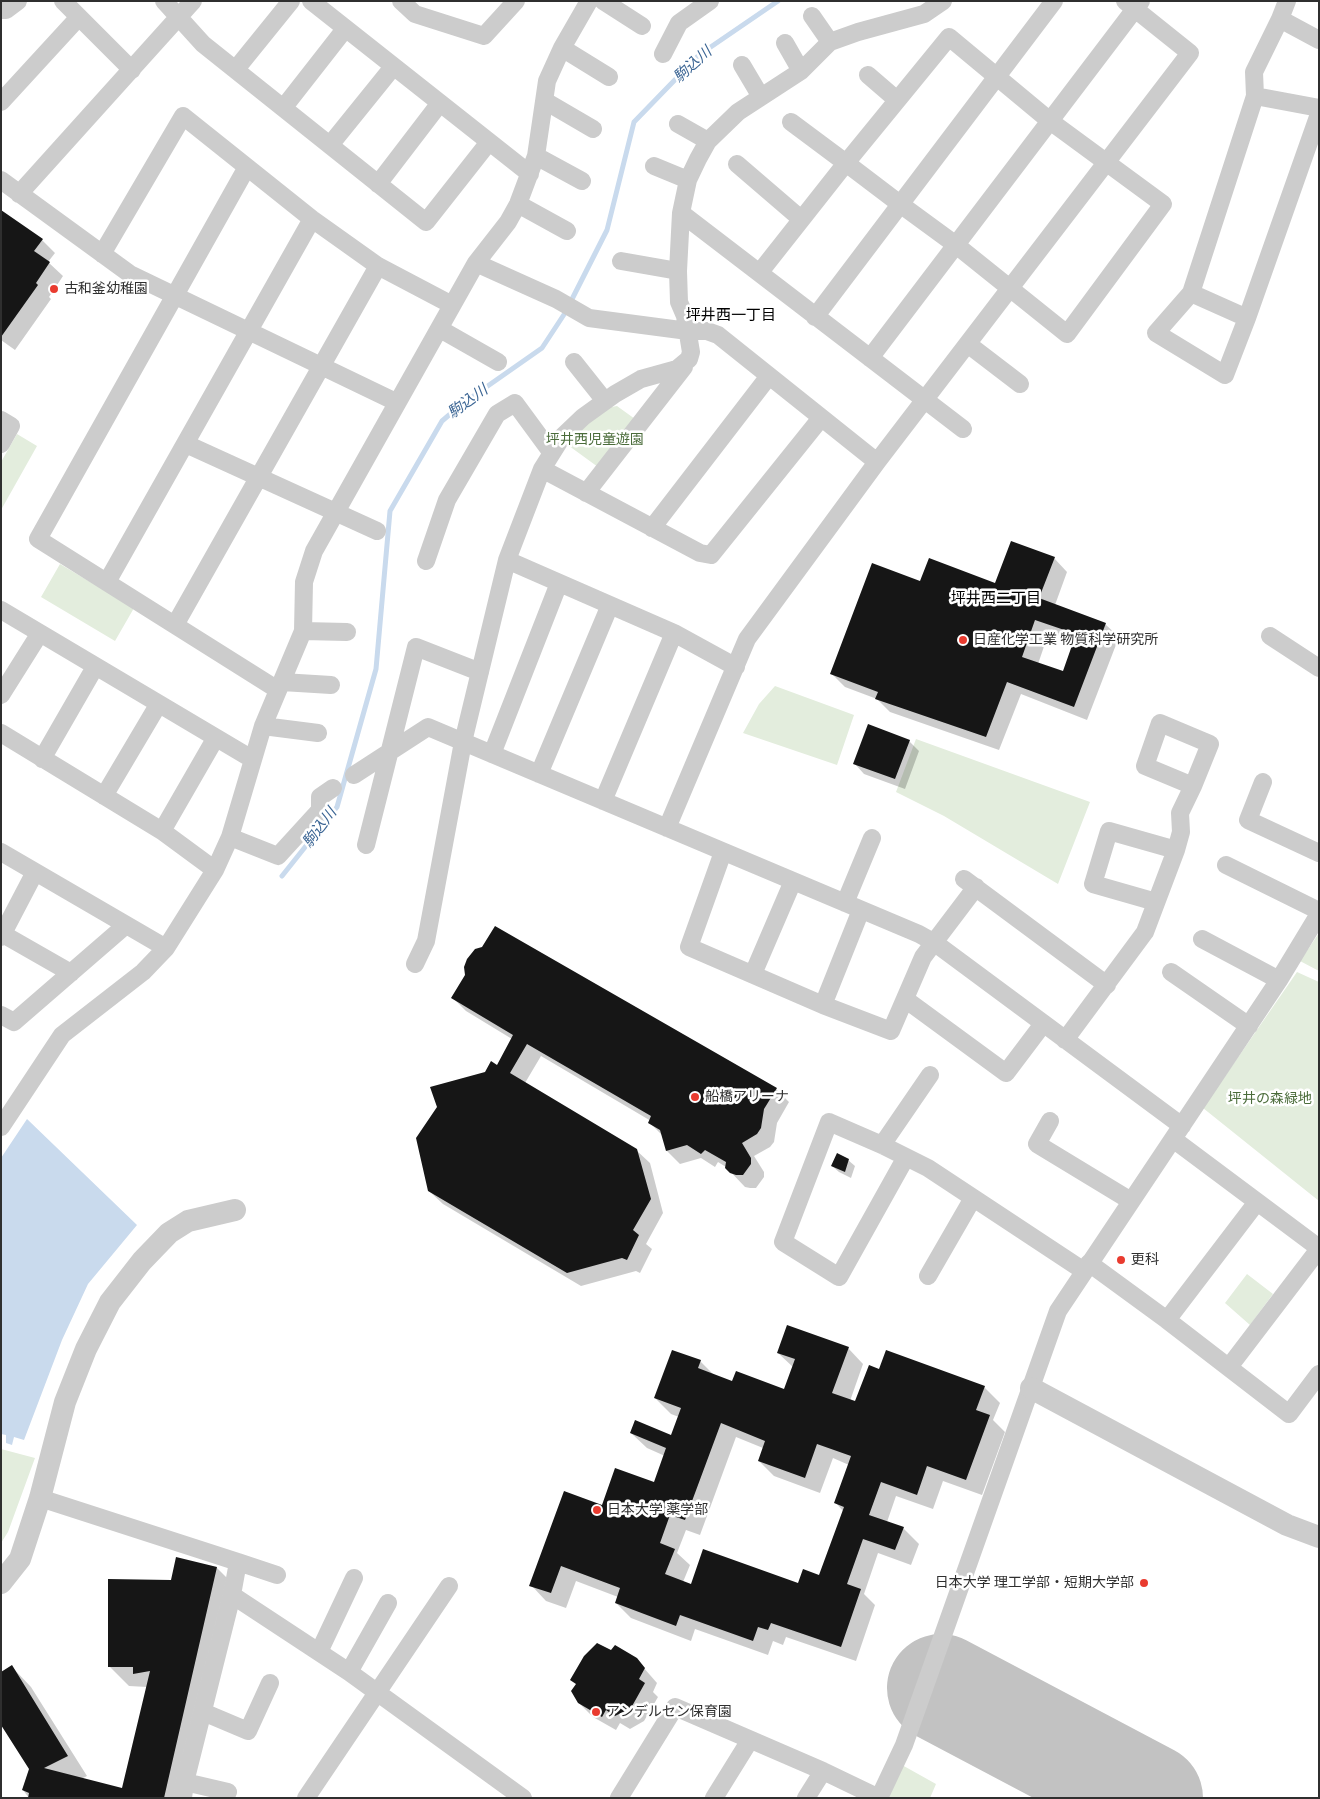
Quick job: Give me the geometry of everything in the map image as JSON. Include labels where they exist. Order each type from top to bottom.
[{"type":"street","points":[[64,1],[132,70]]},
{"type":"street","points":[[164,1],[203,44],[426,222],[489,142]]},
{"type":"street","points":[[20,194],[193,1]]},
{"type":"street","points":[[236,69],[291,1]]},
{"type":"street","points":[[310,1],[530,174]]},
{"type":"street","points":[[401,1],[484,36],[516,1]]},
{"type":"street","points":[[4,1118],[62,1035],[144,972],[166,948],[215,870],[230,837],[263,726],[303,631],[304,582],[314,551],[396,402],[440,330],[476,263],[508,222],[518,204],[536,156],[547,81],[562,48],[589,1]]},
{"type":"street","points":[[603,1],[642,26]]},
{"type":"street","points":[[663,54],[679,23],[710,1]]},
{"type":"street","points":[[815,317],[1054,1]]},
{"type":"street","points":[[1287,1],[1254,72],[1255,96],[1191,293],[1156,333],[1225,374],[1247,318],[1319,114]]},
{"type":"street","points":[[586,493],[685,365],[691,352],[685,316],[679,302],[678,271],[681,213],[688,180],[708,141],[738,112],[800,71],[830,42],[858,32],[924,14],[937,3]]},
{"type":"street","points":[[667,828],[747,639],[878,462],[1190,53],[1134,4],[1050,121],[870,358]]},
{"type":"street","points":[[812,16],[830,42]]},
{"type":"street","points":[[1,102],[79,17]]},
{"type":"street","points":[[1280,19],[1319,40]]},
{"type":"street","points":[[284,107],[345,29]]},
{"type":"street","points":[[760,272],[846,163],[949,37],[1050,121],[1163,204],[1067,334],[956,245],[900,204],[846,163],[791,122]]},
{"type":"street","points":[[785,43],[800,71]]},
{"type":"street","points":[[562,48],[609,78]]},
{"type":"street","points":[[742,65],[761,97]]},
{"type":"street","points":[[330,145],[393,67]]},
{"type":"street","points":[[868,75],[897,100]]},
{"type":"street","points":[[1255,96],[1319,108]]},
{"type":"street","points":[[545,101],[593,129]]},
{"type":"street","points":[[378,184],[440,103]]},
{"type":"street","points":[[102,254],[183,116],[312,219],[378,266],[452,305]]},
{"type":"street","points":[[678,124],[708,141]]},
{"type":"street","points":[[536,156],[582,181]]},
{"type":"street","points":[[737,164],[801,220]]},
{"type":"street","points":[[654,166],[688,180]]},
{"type":"street","points":[[247,167],[38,538],[175,625],[280,686],[332,685]]},
{"type":"street","points":[[1,180],[130,274],[396,402]]},
{"type":"street","points":[[518,204],[566,231]]},
{"type":"street","points":[[681,213],[963,429]]},
{"type":"street","points":[[107,582],[186,444],[247,330],[312,219]]},
{"type":"street","points":[[621,261],[678,271]]},
{"type":"street","points":[[476,263],[556,299],[590,318],[688,331],[707,331],[718,335],[878,462]]},
{"type":"street","points":[[175,625],[378,266]]},
{"type":"street","points":[[1191,293],[1247,318]]},
{"type":"street","points":[[440,330],[498,362]]},
{"type":"street","points":[[969,345],[1020,384]]},
{"type":"street","points":[[574,362],[605,401]]},
{"type":"street","points":[[415,964],[426,941],[463,742],[507,560],[542,469],[562,436],[605,401],[641,379],[669,372],[685,365]]},
{"type":"street","points":[[652,528],[769,376]]},
{"type":"street","points":[[426,561],[448,500],[497,414],[515,403],[551,452]]},
{"type":"street","points":[[542,469],[700,553],[711,555],[821,418]]},
{"type":"street","points":[[1,420],[11,426],[1,444]]},
{"type":"street","points":[[186,444],[377,531]]},
{"type":"street","points":[[507,560],[674,633],[736,667]]},
{"type":"street","points":[[492,754],[559,583]]},
{"type":"street","points":[[539,774],[610,604]]},
{"type":"street","points":[[1,610],[215,739],[252,759]]},
{"type":"street","points":[[303,631],[347,632]]},
{"type":"street","points":[[1,695],[40,633]]},
{"type":"street","points":[[603,801],[674,633]]},
{"type":"street","points":[[1270,636],[1319,668]]},
{"type":"street","points":[[366,845],[416,648],[480,672]]},
{"type":"street","points":[[42,759],[95,667]]},
{"type":"street","points":[[104,796],[158,705]]},
{"type":"street","points":[[263,726],[318,733]]},
{"type":"street","points":[[354,776],[428,727],[853,906],[935,943],[1065,1040],[1177,1132],[1257,1202],[1319,1249],[1230,1368]]},
{"type":"street","points":[[1,733],[162,831],[215,870]]},
{"type":"street","points":[[162,831],[215,739]]},
{"type":"street","points":[[1263,782],[1248,820],[1319,853]]},
{"type":"street","points":[[1065,1040],[1145,932],[1176,850],[1181,832],[1180,813],[1193,786]]},
{"type":"street","points":[[230,837],[278,856],[320,810],[320,797],[332,788]]},
{"type":"street","points":[[1156,902],[1093,884],[1109,831],[1176,850]]},
{"type":"street","points":[[823,1006],[872,838]]},
{"type":"street","points":[[1,852],[166,948]]},
{"type":"street","points":[[722,852],[689,947],[823,1006],[891,1031],[923,957],[935,943],[970,883],[1107,984]]},
{"type":"street","points":[[619,1798],[676,1708],[823,1771],[876,1796],[904,1745],[1058,1311],[1249,1026],[1319,913],[1226,865]]},
{"type":"street","points":[[35,872],[2,935],[71,973]]},
{"type":"street","points":[[753,974],[793,882]]},
{"type":"street","points":[[1,1015],[14,1022],[126,926]]},
{"type":"street","points":[[1202,939],[1279,980]]},
{"type":"street","points":[[1171,972],[1249,1026]]},
{"type":"street","points":[[905,999],[1006,1072],[1043,1024]]},
{"type":"street","points":[[882,1145],[930,1075]]},
{"type":"street","points":[[1050,1121],[1037,1144],[1131,1201]]},
{"type":"street","points":[[906,1156],[839,1277],[784,1242],[829,1122],[906,1156],[928,1168],[973,1198],[1086,1267],[1168,1320],[1289,1414],[1319,1374]]},
{"type":"street","points":[[928,1276],[973,1198]]},
{"type":"street","points":[[1168,1320],[1257,1202]]},
{"type":"street","points":[[1,1583],[20,1559],[40,1498],[65,1402],[86,1349],[110,1302],[142,1262],[169,1233],[197,1218],[235,1210]]},
{"type":"street","points":[[1031,1388],[1286,1525],[1319,1537]]},
{"type":"street","points":[[40,1498],[277,1575]]},
{"type":"street","points":[[228,1792],[184,1790],[232,1594],[238,1562]]},
{"type":"street","points":[[319,1652],[354,1578]]},
{"type":"street","points":[[306,1798],[449,1586]]},
{"type":"street","points":[[232,1594],[349,1672],[523,1798]]},
{"type":"street","points":[[349,1672],[388,1603]]},
{"type":"street","points":[[203,1712],[248,1730],[270,1682]]},
{"type":"street","points":[[714,1798],[750,1740]]},
{"type":"street","points":[[806,1798],[823,1771]]},
{"type":"green space","name":"坪井西児童遊園","points":[[617,406],[635,419],[598,467],[565,443],[606,408]]},
{"type":"green space","points":[[17,434],[37,446],[1,510],[1,462]]},
{"type":"green space","points":[[60,564],[134,608],[115,641],[41,597]]},
{"type":"green space","points":[[775,686],[854,715],[837,765],[743,733],[759,704]]},
{"type":"green space","points":[[916,739],[1090,802],[1058,884],[944,816],[896,792]]},
{"type":"green space","points":[[1319,933],[1319,971],[1300,961]]},
{"type":"green space","name":"坪井の森緑地","points":[[1297,972],[1319,982],[1319,1201],[1203,1108]]},
{"type":"green space","points":[[1247,1274],[1273,1294],[1250,1325],[1225,1303]]},
{"type":"green space","points":[[1,1449],[35,1458],[8,1532],[1,1543]]},
{"type":"green space","points":[[902,1765],[936,1784],[930,1798],[886,1798]]},
{"type":"water","points":[[27,1119],[137,1225],[88,1284],[62,1340],[24,1440],[14,1437],[12,1445],[6,1443],[6,1435],[1,1434],[1,1158]]},
{"type":"building","points":[[1,210],[43,239],[34,251],[50,262],[36,283],[38,285],[1,337]]},
{"type":"building","name":"日産化学工業 物質科学研究所","points":[[1011,541],[1055,557],[1039,598],[1106,623],[1074,707],[1007,682],[986,737],[875,699],[878,692],[830,674],[872,563],[920,581],[929,558],[995,583]],"holes":[[[1035,620],[1076,634],[1063,671],[1022,657]]]},
{"type":"building","points":[[868,724],[910,740],[895,779],[853,764]]},
{"type":"building","name":"船橋アリーナ","points":[[495,926],[777,1088],[764,1109],[761,1128],[757,1134],[742,1143],[751,1158],[751,1164],[743,1175],[736,1175],[730,1173],[725,1168],[726,1162],[705,1150],[701,1154],[687,1145],[666,1151],[660,1130],[648,1123],[651,1116],[527,1044],[510,1073],[637,1149],[651,1199],[633,1230],[639,1235],[627,1260],[622,1258],[567,1273],[428,1191],[416,1138],[437,1107],[430,1087],[485,1072],[491,1061],[497,1065],[513,1035],[451,998],[465,975],[464,967],[467,959],[475,949],[482,947]]},
{"type":"building","points":[[837,1153],[849,1159],[845,1172],[831,1166]]},
{"type":"building","points":[[787,1325],[849,1347],[832,1393],[855,1401],[869,1365],[879,1369],[886,1350],[985,1386],[976,1410],[990,1415],[966,1480],[927,1466],[917,1495],[881,1482],[869,1515],[904,1527],[895,1550],[863,1539],[847,1584],[861,1589],[841,1647],[771,1623],[768,1630],[758,1627],[753,1641],[680,1615],[676,1626],[615,1603],[620,1588],[561,1566],[551,1593],[529,1586],[564,1491],[602,1505],[615,1468],[654,1482],[666,1448],[630,1433],[635,1420],[671,1435],[681,1408],[654,1398],[672,1350],[701,1360],[698,1368],[732,1381],[736,1371],[784,1389],[795,1359],[777,1353]],"holes":[[[721,1423],[765,1441],[758,1461],[805,1478],[817,1444],[851,1456],[834,1503],[844,1507],[819,1575],[803,1569],[798,1583],[703,1549],[691,1584],[665,1574],[675,1549],[660,1543],[670,1515],[685,1520]]]},
{"type":"building","points":[[176,1557],[217,1567],[164,1798],[28,1798],[29,1793],[22,1790],[29,1769],[1,1725],[1,1672],[12,1665],[68,1756],[44,1768],[122,1788],[150,1671],[133,1674],[133,1667],[108,1667],[108,1579],[171,1580]]},
{"type":"building","points":[[597,1643],[611,1650],[615,1645],[637,1658],[645,1668],[639,1679],[645,1683],[631,1708],[615,1716],[606,1710],[602,1717],[578,1703],[571,1691],[576,1684],[570,1680],[584,1656]]},
{"type":"waterway","name":"駒込川","points":[[282,876],[337,807],[376,669],[390,511],[442,421],[462,404],[542,348],[565,313],[607,230],[634,122],[699,55],[778,1]]},
{"type":"runway","points":[[941,1688],[1149,1798]]},
{"type":"place","name":"古和釜幼稚園","points":[[54,289]]},
{"type":"place","name":"日産化学工業 物質科学研究所","points":[[963,640]]},
{"type":"place","name":"船橋アリーナ","points":[[695,1097]]},
{"type":"place","name":"更科","points":[[1121,1260]]},
{"type":"place","name":"日本大学 薬学部","points":[[597,1510]]},
{"type":"place","name":"日本大学 理工学部・短期大学部","points":[[1144,1583]]},
{"type":"place","name":"アンデルセン保育園","points":[[596,1712]]},
{"type":"district","name":"坪井西一丁目","points":[[731,316]]},
{"type":"district","name":"坪井西二丁目","points":[[996,599]]}]
